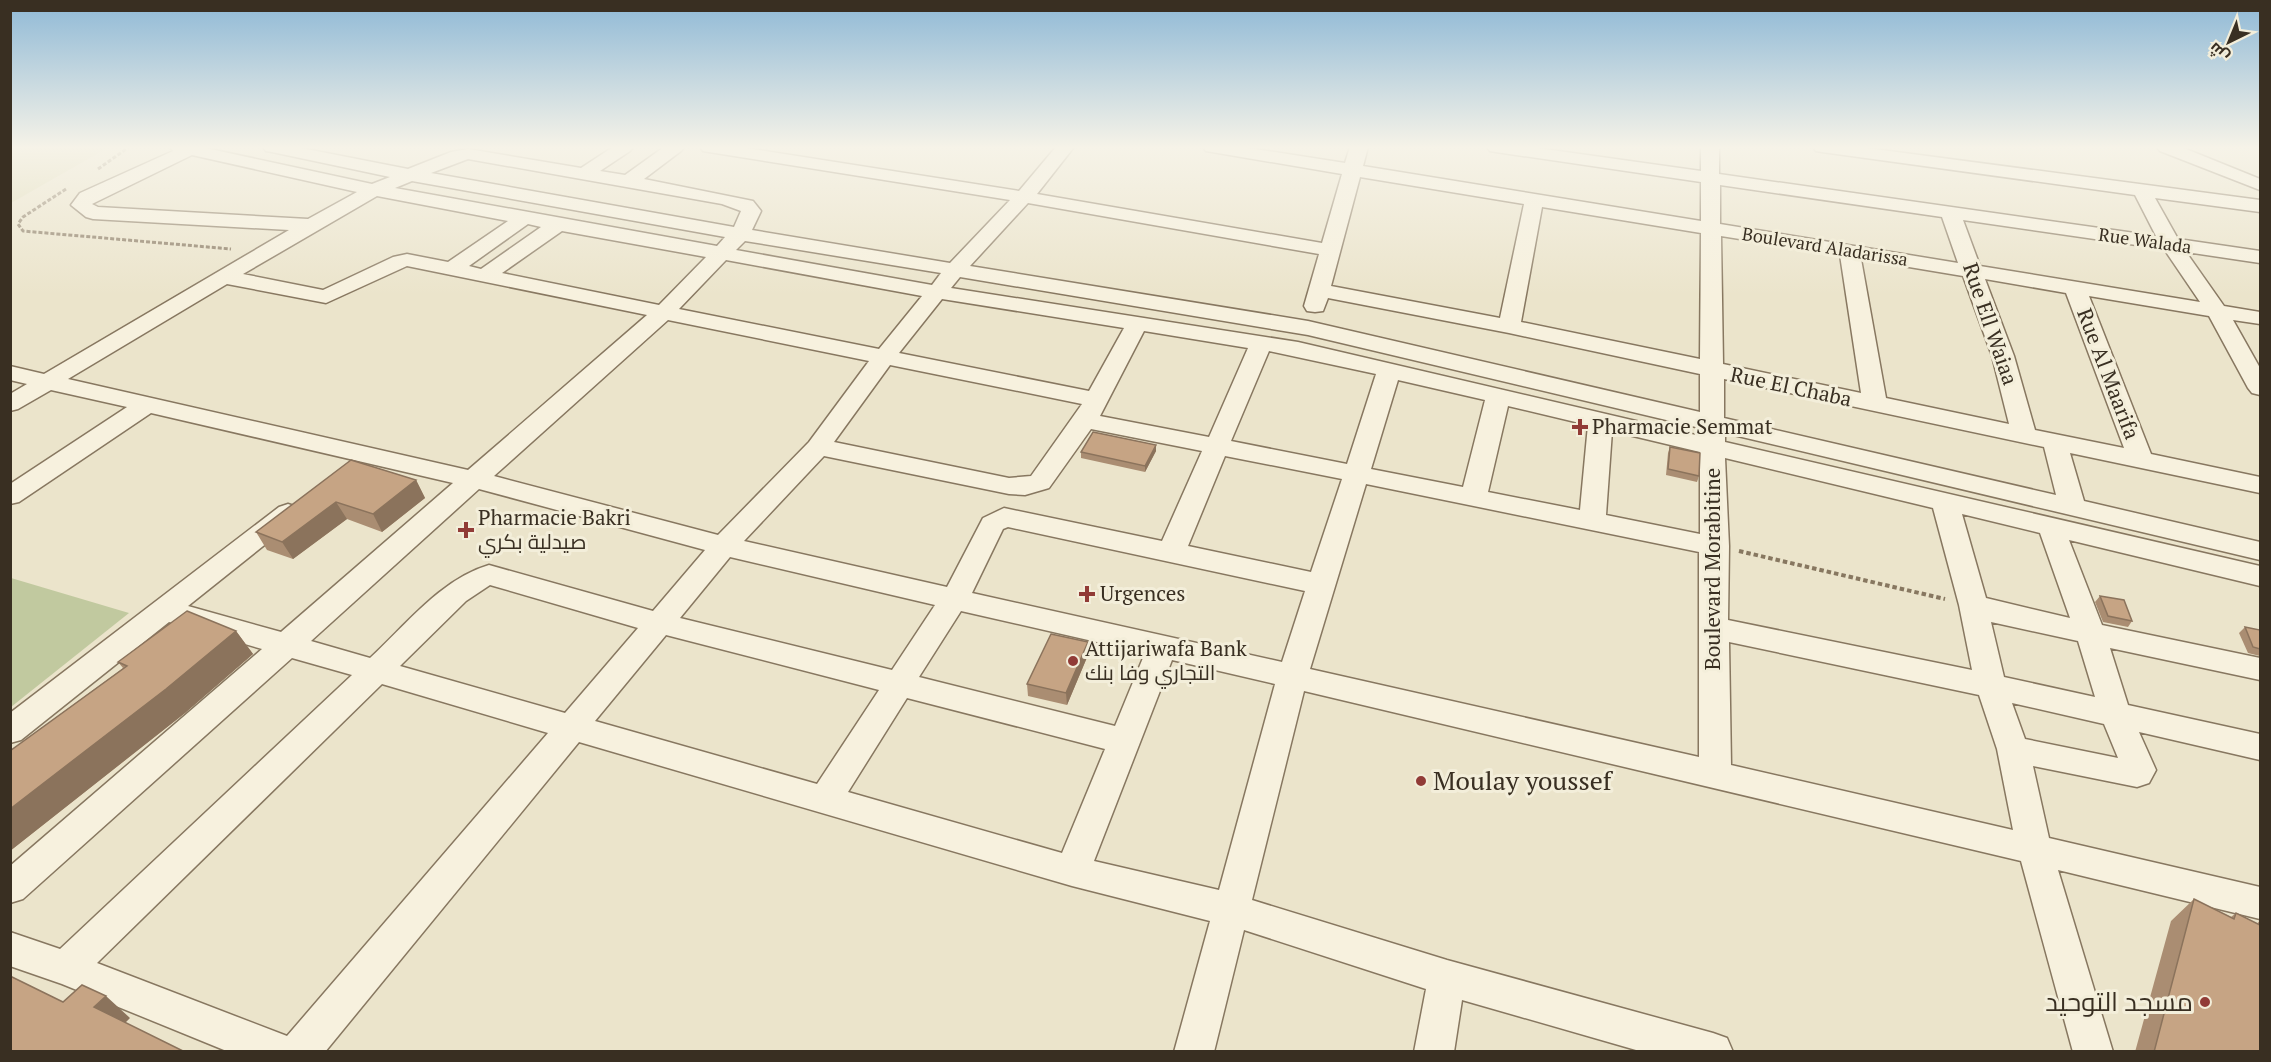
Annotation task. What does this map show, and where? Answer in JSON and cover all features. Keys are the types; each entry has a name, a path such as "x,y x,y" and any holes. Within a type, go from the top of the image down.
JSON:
{"street":[{"path":"88,197 81,205 93,213 310,225"},
{"path":"10,404 265,251 362,197"},
{"path":"409,197 722,253 945,282 1303,339 1712,435 2073,507 2260,551"},
{"path":"526,197 740,234 1137,324 1261,344 1303,339 1389,370 1601,421 1712,435 1945,502 2260,576"},
{"path":"10,888 663,313 740,234 750,217 751,211 746,205 705,197"},
{"path":"299,1052 724,546 818,447 883,358 945,282 1023,197"},
{"path":"1027,197 1329,250"},
{"path":"1303,339 1321,290 1344,197"},
{"name":"Boulevard Aladarissa","path":"1514,197 2260,318"},
{"name":"Boulevard Morabitine","path":"1711,197 1715,776"},
{"name":"Rue Walada","path":"1845,197 2260,257"},
{"path":"2145,197 2170,245 2217,311 2260,388"},
{"path":"2190,197 2260,206"},
{"path":"1509,326 1534,200"},
{"name":"Rue Ell Waiaa","path":"1950,212 2003,356 2025,437"},
{"path":"452,269 524,218"},
{"path":"487,274 558,224"},
{"path":"1849,251 1875,404"},
{"path":"225,277 319,297 331,296 400,261 407,260 487,274 883,358 1091,410 1216,448 1474,496 1715,546"},
{"name":"Rue Al Maarifa","path":"2075,288 2140,460"},
{"name":"Rue El Chaba","path":"1321,290 1509,326 2260,485"},
{"path":"818,447 1009,486 1027,487 1040,482 1091,410 1137,324"},
{"path":"1171,553 1261,344"},
{"path":"1194,1052 1292,678 1389,370"},
{"path":"10,373 472,479 724,546 1522,729 2260,903"},
{"path":"1474,496 1498,396"},
{"path":"10,496 146,405"},
{"path":"1592,522 1601,421"},
{"path":"2055,443 2073,507"},
{"path":"336,474 363,453"},
{"path":"10,730 309,496"},
{"path":"1945,502 1973,605 1991,686 2013,749 2035,850 2092,1052"},
{"path":"825,800 965,581 992,524 1004,517 1321,584"},
{"path":"2013,749 2137,774 2140,770 2116,716 2090,633 2051,527"},
{"path":"66,968 456,594 478,579 489,575 660,623 1124,741"},
{"path":"1973,605 2001,614 2260,669"},
{"path":"165,610 1071,871 1233,910 1447,978 1713,1052"},
{"path":"1714,628 1991,686 2260,747"},
{"path":"1071,871 1162,648"},
{"path":"10,949 66,968 278,1052"},
{"path":"1434,1052 1447,978"}],"path":[{"path":"23,231 265,251"},
{"path":"1715,546 1973,605"}],"shaded area":[{"path":"11,197 22,197 11,203"}],"green space":[{"path":"10,578 129,613 11,707"}],"building":[{"path":"1093,432 1156,445 1145,466 1081,452"},
{"path":"1670,447 1700,453 1699,476 1668,469"},
{"path":"351,460 416,480 373,514 336,502 282,542 256,532"},
{"path":"2100,596 2124,600 2132,621 2108,616"},
{"path":"187,611 236,631 166,689 10,809 10,751 127,666 118,662"},
{"path":"2245,627 2260,630 2260,649 2253,647"},
{"path":"1051,634 1088,642 1066,693 1027,684"},
{"name":"مسجد التوحيد","path":"2194,899 2234,919 2236,913 2260,925 2260,1052 2154,1052"},
{"path":"10,976 63,1002 82,985 106,996 94,1007 185,1052 10,1052"}],"place":[{"name":"Pharmacie Semmat","path":"1580,427"},
{"name":"Pharmacie Bakri صيدلية بكري","path":"466,530"},
{"name":"Urgences","path":"1087,594"},
{"name":"Attijariwafa Bank التجاري وفا بنك","path":"1073,661"},
{"name":"Moulay youssef","path":"1421,781"},
{"name":"مسجد التوحيد","path":"2205,1002"}]}
